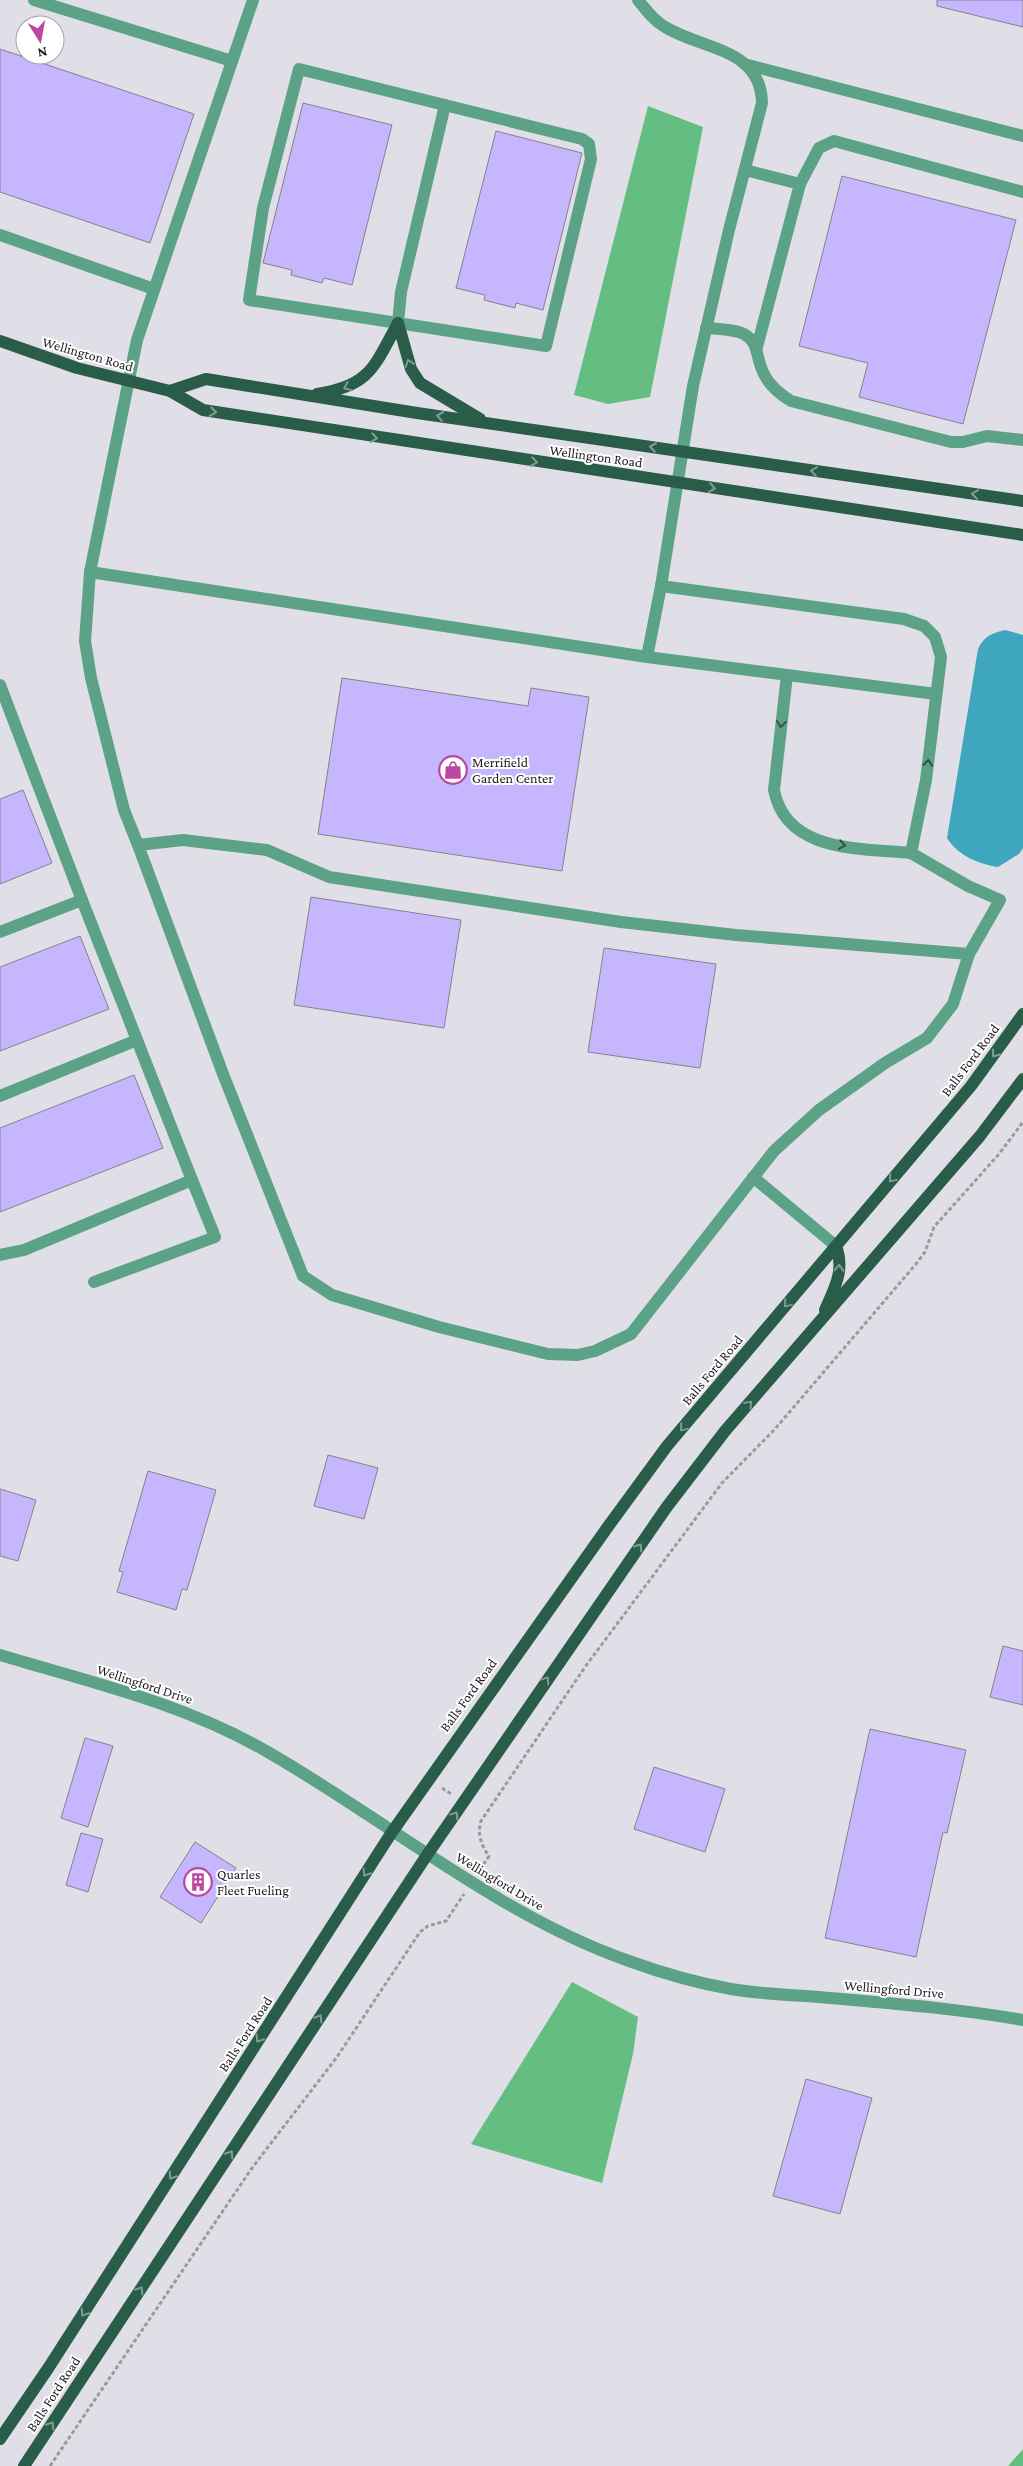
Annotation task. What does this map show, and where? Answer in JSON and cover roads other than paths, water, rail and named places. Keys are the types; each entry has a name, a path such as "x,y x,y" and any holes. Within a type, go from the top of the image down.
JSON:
{"main road":[{"path":"304,395 342,389 366,377 376,364 398,323"},
{"path":"398,323 410,369 420,383 486,423"},
{"name":"Wellington Road","path":"0,341 77,368 170,391 203,410 1023,535"},
{"name":"Wellington Road","path":"170,391 206,379 486,423 1023,501"},
{"name":"Balls Ford Road","path":"0,2440 49,2367 392,1832 470,1719 662,1454 971,1086 1023,1014"},
{"name":"Balls Ford Road","path":"24,2466 427,1855 666,1508 725,1431 980,1136 1023,1079"},
{"path":"820,1321 840,1274 840,1261 836,1246"}],"street":[{"path":"34,0 232,61"},
{"path":"253,0 137,340 90,572 85,641 91,678 124,810 223,1074 303,1276 332,1295 439,1327 548,1354 578,1355 595,1351 631,1334 774,1151 819,1110 885,1063 927,1038 953,1004 969,954 1000,900 968,886 911,854 840,846 812,840 788,823 776,804 774,790 787,675"},
{"path":"638,0 650,15 665,27 736,57 748,65 1023,136"},
{"path":"647,657 661,586 694,386 706,328 762,103 760,82 748,65"},
{"path":"299,69 445,105 582,139 589,144 591,159 546,346 249,300 263,208 299,69"},
{"path":"398,323 401,292 445,105"},
{"path":"757,347 800,184 819,148 834,141 1023,192"},
{"path":"745,170 800,184"},
{"path":"0,235 154,289"},
{"path":"706,328 742,333 751,338 757,347 761,368 768,382 777,392 791,401 951,442 963,442 987,436 1023,440"},
{"path":"90,572 647,657 936,694"},
{"path":"661,586 904,619 924,626 935,636 941,657 926,780 911,854"},
{"path":"0,685 82,900 215,1237 94,1282"},
{"path":"138,845 184,840 267,850 330,877 621,922 736,935 969,954"},
{"path":"0,932 82,900"},
{"path":"0,1096 137,1040"},
{"path":"753,1177 836,1246"},
{"path":"0,1255 24,1250 192,1180"},
{"name":"Wellingford Drive","path":"0,1656 144,1698 218,1726 266,1751 427,1855 531,1918 630,1962 687,1979 732,1989 971,2011 1023,2020"}],"water":[{"path":"1005,630 1023,635 1023,848 1019,854 998,867 970,858 957,850 947,838 978,649 989,636"}],"place":[{"name":"Merrifield Garden Center","path":"453,770"},
{"name":"Quarles Fleet Fueling","path":"198,1882"}]}
